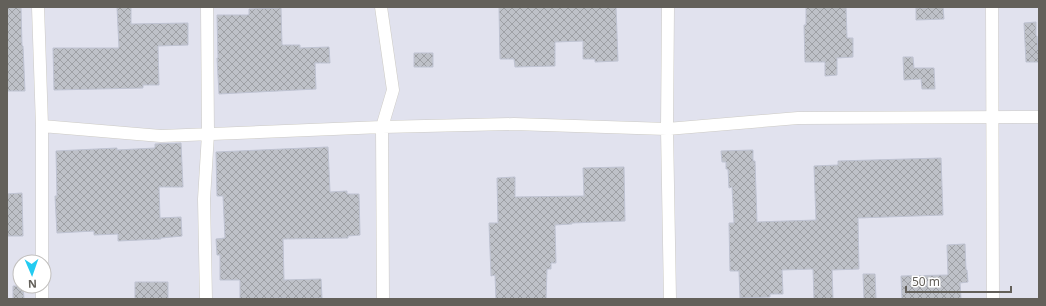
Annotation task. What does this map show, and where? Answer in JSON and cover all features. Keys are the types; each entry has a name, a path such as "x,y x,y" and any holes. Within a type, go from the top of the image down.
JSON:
{"street":[{"path":"38,7 42,126 42,254"},
{"path":"206,299 204,199 208,134 207,7"},
{"path":"381,7 393,90 382,128 383,299"},
{"path":"668,7 667,129 670,299"},
{"path":"992,7 993,299"},
{"path":"42,126 161,136 514,124 667,129 798,118 1039,117"}],"building":[{"path":"7,7 21,7 25,91 7,91"},
{"path":"117,7 131,7 131,24 188,23 188,45 158,46 159,85 143,85 143,88 54,90 53,48 119,48"},
{"path":"499,7 616,7 618,61 595,62 595,59 583,59 583,41 555,42 555,66 515,67 514,59 500,59"},
{"path":"806,7 846,7 847,38 853,38 853,57 837,58 837,75 825,76 825,62 805,62 804,25 806,25"},
{"path":"943,7 944,19 916,20 916,8"},
{"path":"281,8 282,45 300,45 300,48 329,47 330,63 315,63 316,89 219,94 217,15 249,15 249,9"},
{"path":"1036,22 1039,62 1026,62 1024,23"},
{"path":"414,53 433,53 433,67 414,67"},
{"path":"903,57 913,57 914,68 934,68 935,89 922,89 921,79 904,80"},
{"path":"181,143 183,187 159,187 160,218 181,217 182,236 161,239 118,241 118,234 94,235 94,231 57,233 55,196 57,196 56,151 155,148 155,144"},
{"path":"328,147 330,192 347,191 347,194 359,194 360,235 348,236 348,238 283,239 284,280 321,279 322,298 240,299 240,280 220,280 220,255 217,255 216,239 225,238 223,196 217,196 216,152"},
{"path":"753,150 753,161 755,161 757,222 816,220 814,166 838,165 838,161 941,158 943,215 858,218 859,269 832,270 833,299 814,299 813,269 782,270 783,294 770,294 770,297 740,298 739,271 730,271 729,223 734,223 732,187 729,188 728,169 726,169 726,162 722,162 721,151"},
{"path":"624,167 625,221 555,225 556,263 551,263 551,269 547,269 546,299 496,299 495,275 491,276 489,223 498,223 497,178 515,177 515,197 584,196 583,168"},
{"path":"22,193 23,236 7,236 7,194"},
{"path":"965,244 968,282 960,283 961,299 902,299 901,276 948,275 947,245"},
{"path":"863,274 875,274 876,299 864,299"},
{"path":"135,282 168,282 168,299 135,299"},
{"path":"13,294 24,294 24,299 13,299"}]}
